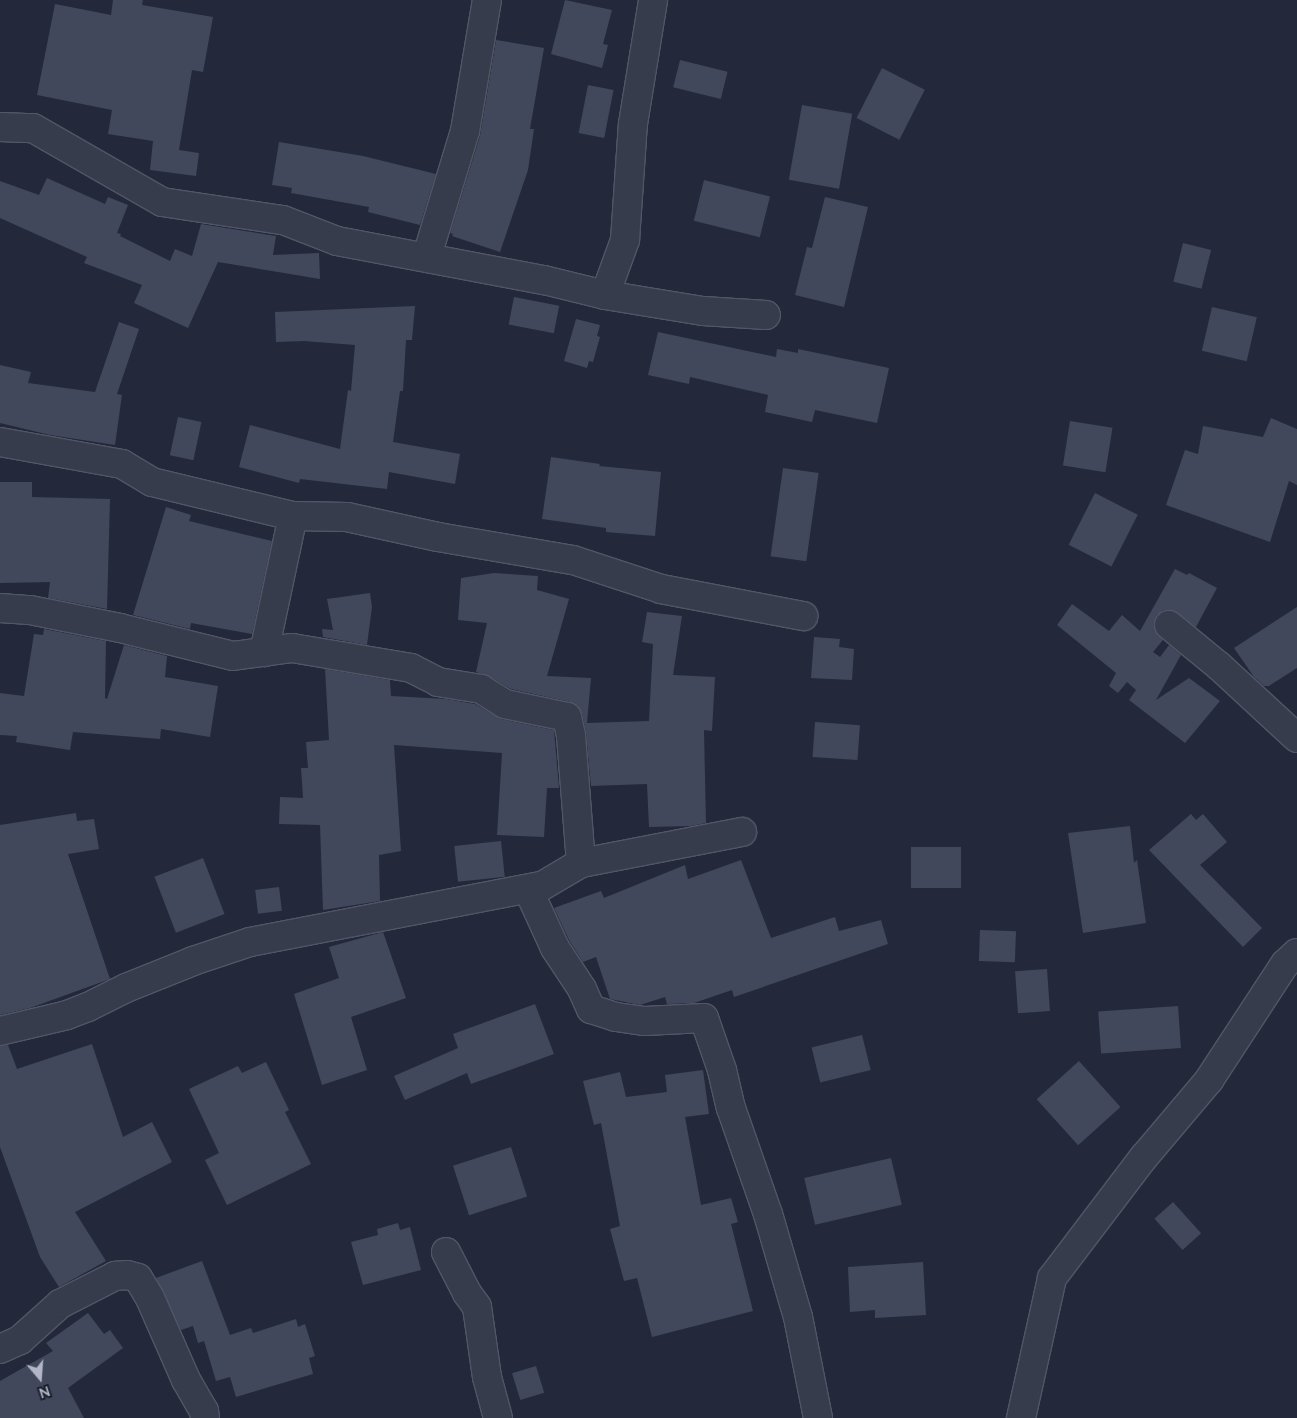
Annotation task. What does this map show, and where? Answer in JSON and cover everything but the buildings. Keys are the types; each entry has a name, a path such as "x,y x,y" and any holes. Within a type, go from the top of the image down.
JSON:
{"street":[{"path":"427,256 465,131 487,0"},
{"path":"605,295 625,240 633,124 653,0"},
{"path":"0,128 33,128 162,202 283,220 337,241 427,256 544,280 605,295 703,311 766,315"},
{"path":"0,442 122,464 152,482 293,516 347,516 438,537 573,560 661,589 803,616"},
{"path":"264,652 293,516"},
{"path":"0,608 30,610 120,628 233,656 292,648 411,668 438,682 481,689 505,704 567,717 571,736 581,863"},
{"path":"1169,625 1219,666 1297,738"},
{"path":"0,1031 67,1015 142,981 250,942 542,886 581,863 742,832"},
{"path":"528,889 555,948 582,989 591,1009 616,1017 645,1021 704,1018 722,1070 731,1108 768,1214 798,1317 818,1418"},
{"path":"1020,1418 1052,1278 1144,1157 1210,1080 1286,964 1297,953"},
{"path":"446,1252 467,1293 477,1307 486,1377 498,1418"},
{"path":"0,1349 20,1340 60,1304 115,1276 127,1275 138,1278 150,1298 186,1380 204,1411 205,1418"}]}
